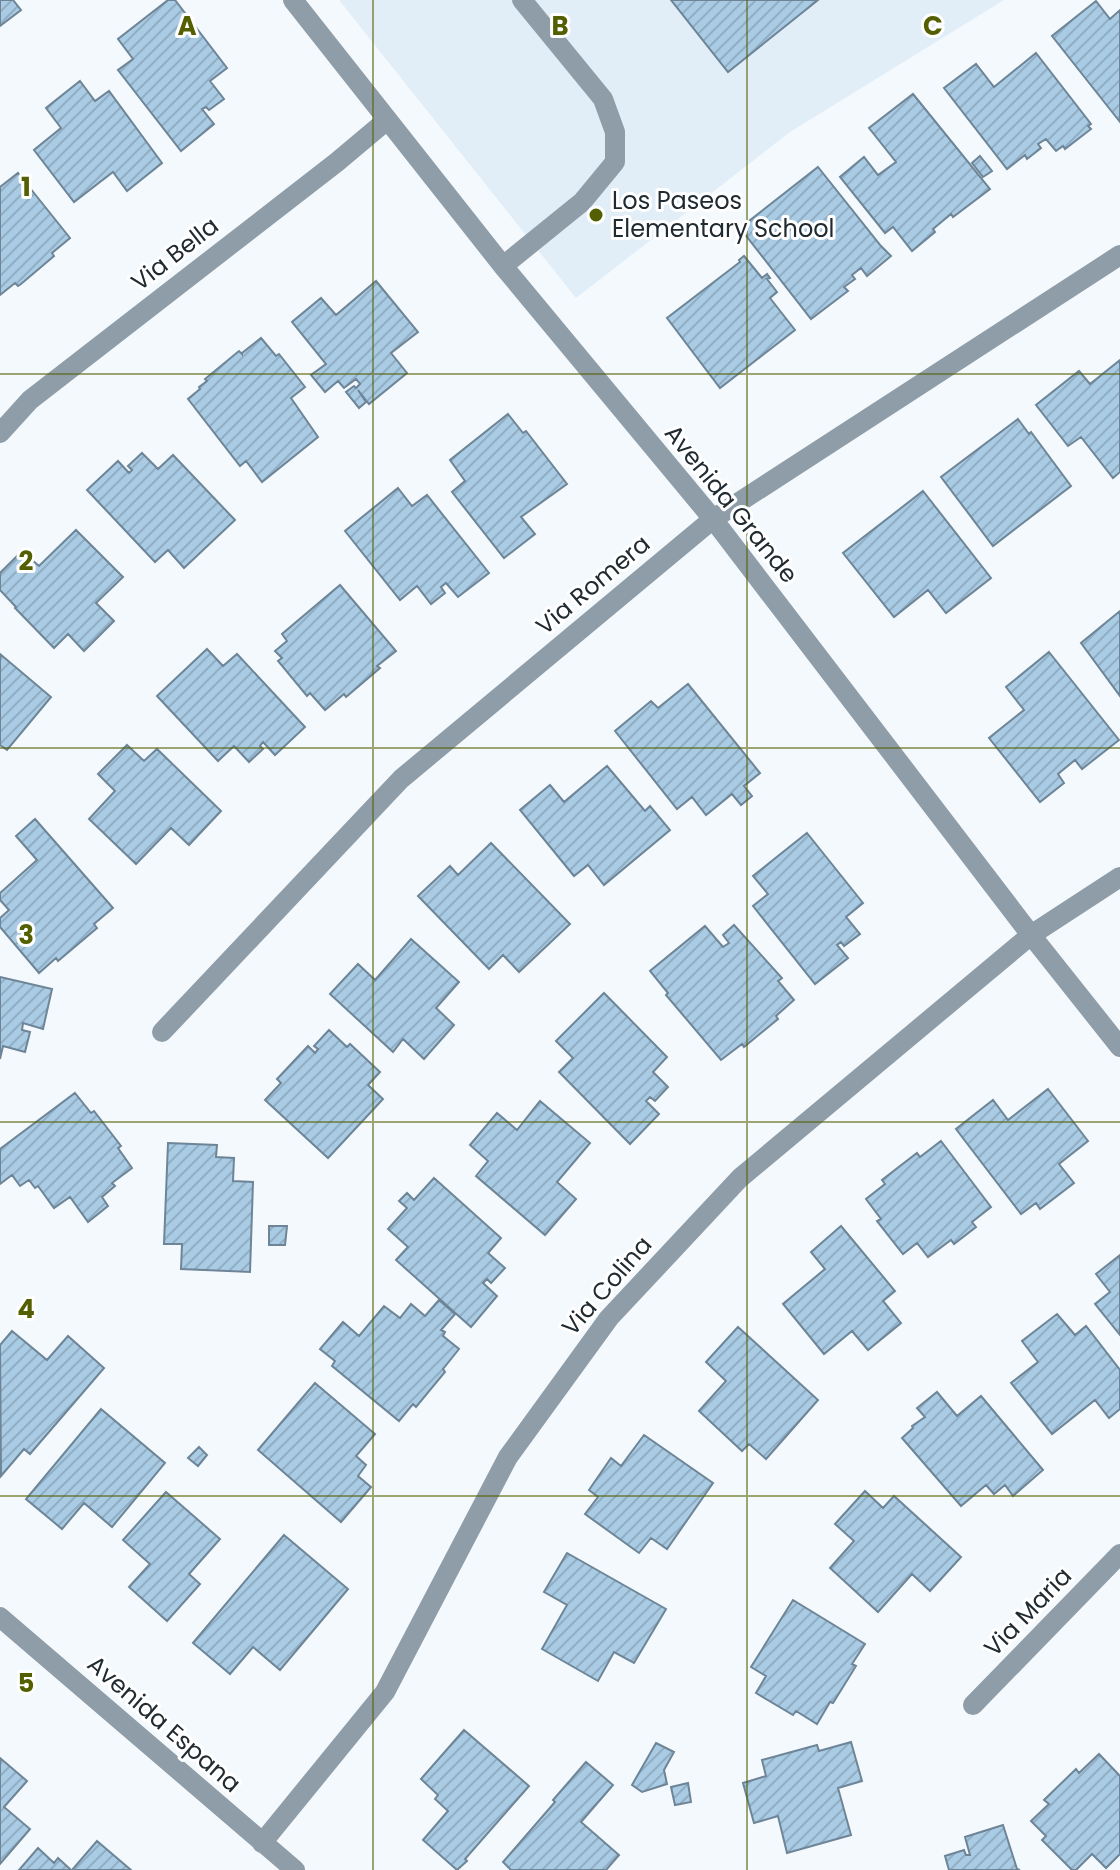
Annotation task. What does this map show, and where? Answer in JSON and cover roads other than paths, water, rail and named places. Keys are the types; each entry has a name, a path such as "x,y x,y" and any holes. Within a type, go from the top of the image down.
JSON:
{"street":[{"name":"Avenida Grande","path":"293,0 503,266 713,519 1120,1047"},
{"path":"503,266 582,202 615,162 615,132 603,99 522,0"},
{"name":"Via Bella","path":"0,433 30,400 387,120"},
{"name":"Via Romera","path":"162,1032 401,779 713,519 1120,255"},
{"name":"Via Colina","path":"262,1843 385,1692 508,1457 609,1318 740,1178 1031,935 1120,877"},
{"name":"Via Maria","path":"973,1705 1120,1554"},
{"name":"Avenida Espana","path":"0,1617 295,1870"}],"place":[{"name":"Los Paseos Elementary School","path":"596,215"}]}
